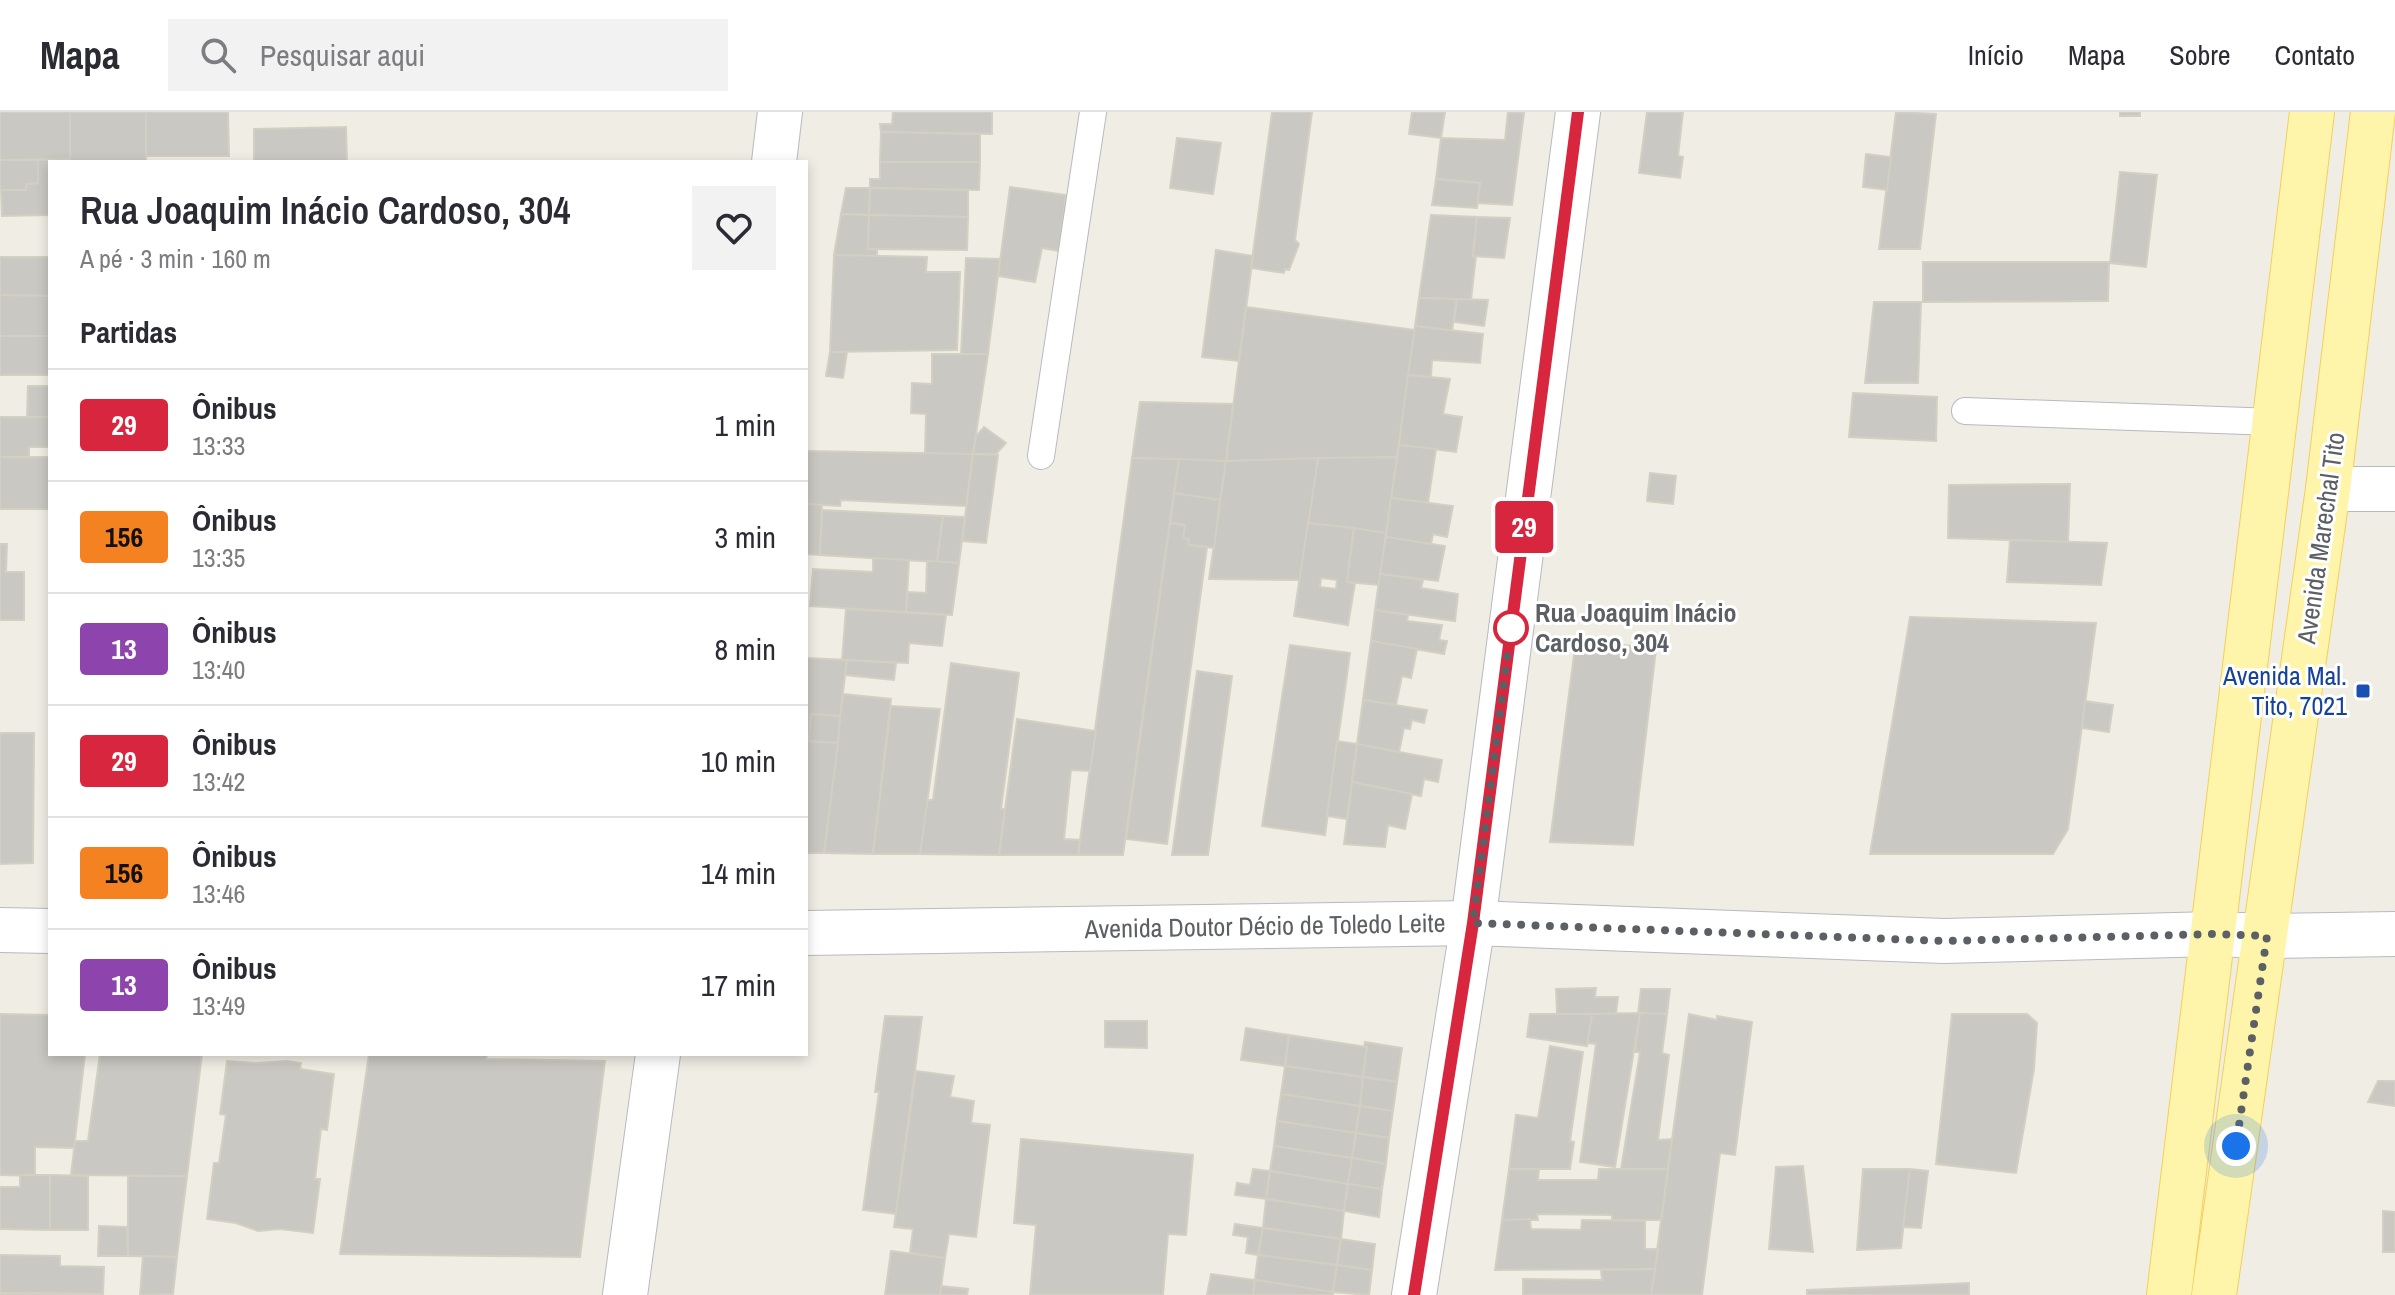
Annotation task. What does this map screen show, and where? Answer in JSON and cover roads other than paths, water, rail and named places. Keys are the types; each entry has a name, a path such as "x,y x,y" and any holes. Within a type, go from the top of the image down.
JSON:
{"main road":[{"path":"2169,1295 2312,112"},
{"name":"Avenida Marechal Tito","path":"2214,1295 2328,489 2373,112"},
{"path":"2288,305 2350,308"}],"street":[{"path":"774,160 780,112"},
{"path":"1414,1295 1473,923 1578,112"},
{"path":"2328,489 2395,489"},
{"name":"Avenida Doutor Décio de Toledo Leite","path":"808,933 1473,923 1944,941 2213,934 2395,934"},
{"path":"0,930 48,931"},
{"path":"625,1295 658,1056"}],"lane":[{"path":"1041,456 1093,112"},
{"path":"1965,411 2275,422"}],"place":[{"name":"Rua Joaquim Inácio Cardoso, 304","path":"1511,628"},
{"name":"Avenida Mal. Tito, 7021","path":"2363,691"}]}
